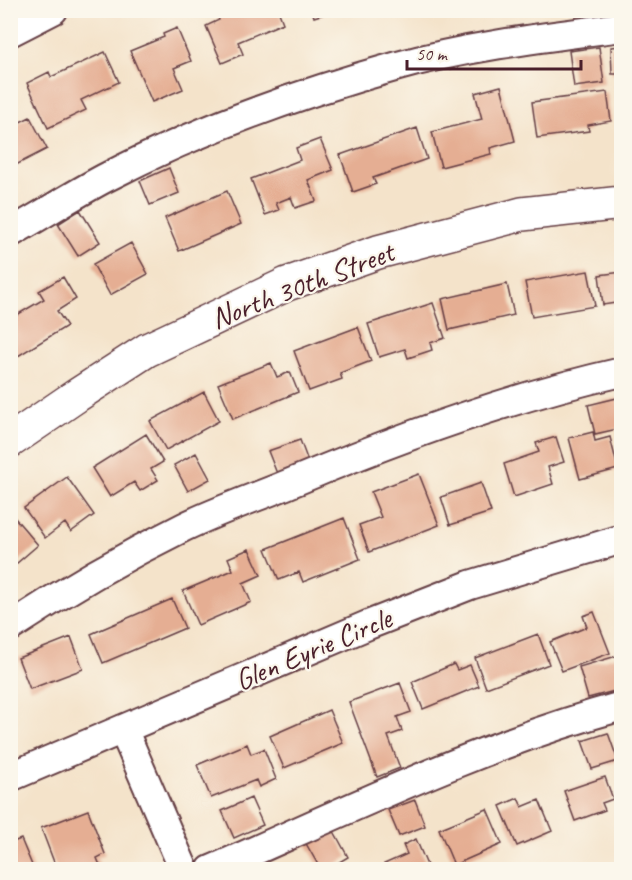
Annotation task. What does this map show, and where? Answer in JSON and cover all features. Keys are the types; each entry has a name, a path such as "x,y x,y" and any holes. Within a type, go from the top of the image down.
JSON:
{"main road":[{"name":"North 30th Street","path":"10,441 147,351 287,284 378,252 522,214 621,203"}],"street":[{"path":"18,22 53,10"},
{"path":"10,233 103,179 151,156 216,128 313,92 399,66 465,51 621,27"},
{"path":"10,627 56,596 186,526 340,462 464,416 621,372"},
{"name":"Glen Eyrie Circle","path":"10,777 368,625 470,585 621,539"},
{"path":"211,870 507,744 621,706"},
{"path":"123,729 184,870"}],"building":[{"path":"278,10 283,23 238,42 243,54 222,63 206,26 219,20 215,11"},
{"path":"312,10 334,10 334,11 314,17"},
{"path":"177,28 191,61 174,68 183,89 152,102 130,51 164,37 163,34"},
{"path":"622,46 622,74 612,74 611,47"},
{"path":"599,47 604,83 574,87 569,51"},
{"path":"105,52 119,82 81,100 86,110 48,128 27,83 49,72 51,77"},
{"path":"501,86 515,141 490,148 491,154 441,167 432,132 482,119 475,93"},
{"path":"607,92 611,121 588,125 589,131 537,138 532,102"},
{"path":"30,117 47,149 10,168 10,127"},
{"path":"417,128 427,159 373,178 376,184 353,192 340,155"},
{"path":"320,139 333,170 308,180 316,201 295,208 291,197 276,203 279,210 265,215 251,179 300,160 296,148"},
{"path":"169,168 179,193 150,205 140,181"},
{"path":"227,191 241,224 179,251 165,218"},
{"path":"80,210 100,242 78,256 58,224"},
{"path":"131,243 148,274 110,295 93,264"},
{"path":"588,271 595,306 532,317 525,282"},
{"path":"622,272 622,302 603,305 599,275"},
{"path":"63,277 76,299 57,311 67,326 18,356 10,343 10,319 44,299 39,291"},
{"path":"507,284 514,315 449,330 442,299"},
{"path":"433,303 445,338 430,343 432,350 408,358 405,349 379,357 368,324"},
{"path":"358,327 371,361 340,373 342,379 309,391 294,351"},
{"path":"271,363 277,377 290,372 298,392 233,419 218,384"},
{"path":"204,392 219,421 166,450 150,421"},
{"path":"617,398 622,416 622,428 595,434 588,405"},
{"path":"593,432 595,441 610,437 618,469 580,479 569,438"},
{"path":"146,434 163,462 151,469 158,480 140,491 134,482 110,497 92,468"},
{"path":"556,437 564,462 548,467 553,484 514,497 504,464 539,452 536,443"},
{"path":"300,440 309,464 278,476 268,451"},
{"path":"196,453 210,479 188,491 174,465"},
{"path":"419,474 439,525 369,552 359,525 381,517 371,492"},
{"path":"67,477 94,515 71,532 65,523 45,538 24,508"},
{"path":"481,483 491,512 450,525 441,497"},
{"path":"14,517 38,545 10,569 10,520"},
{"path":"344,518 360,559 303,582 299,572 279,580 266,549"},
{"path":"249,549 261,575 243,583 251,602 198,625 183,591 233,570 228,558"},
{"path":"172,599 185,628 103,663 91,634"},
{"path":"594,612 610,653 562,671 550,642 587,627 583,616"},
{"path":"538,634 549,664 486,688 475,658"},
{"path":"71,637 83,669 30,689 18,658"},
{"path":"620,655 622,689 588,698 579,667"},
{"path":"454,664 457,670 470,665 479,686 423,709 412,682"},
{"path":"400,683 411,712 397,717 402,731 388,736 400,768 377,777 349,702"},
{"path":"329,710 343,743 284,768 270,736"},
{"path":"608,733 618,761 592,769 582,741"},
{"path":"247,744 251,754 264,749 276,779 259,787 256,780 211,798 197,765"},
{"path":"605,777 613,799 602,803 605,810 575,821 564,791"},
{"path":"251,798 263,825 234,838 222,811"},
{"path":"518,798 522,807 539,800 552,831 517,846 500,806"},
{"path":"415,800 425,826 399,836 388,810"},
{"path":"487,809 502,844 454,865 439,829"},
{"path":"88,810 105,854 97,858 102,870 57,870 41,828"},
{"path":"330,824 348,857 326,870 321,870 304,840"},
{"path":"21,839 34,870 10,870 10,843"},
{"path":"416,839 429,870 387,870 384,864 407,854 403,845"}]}
